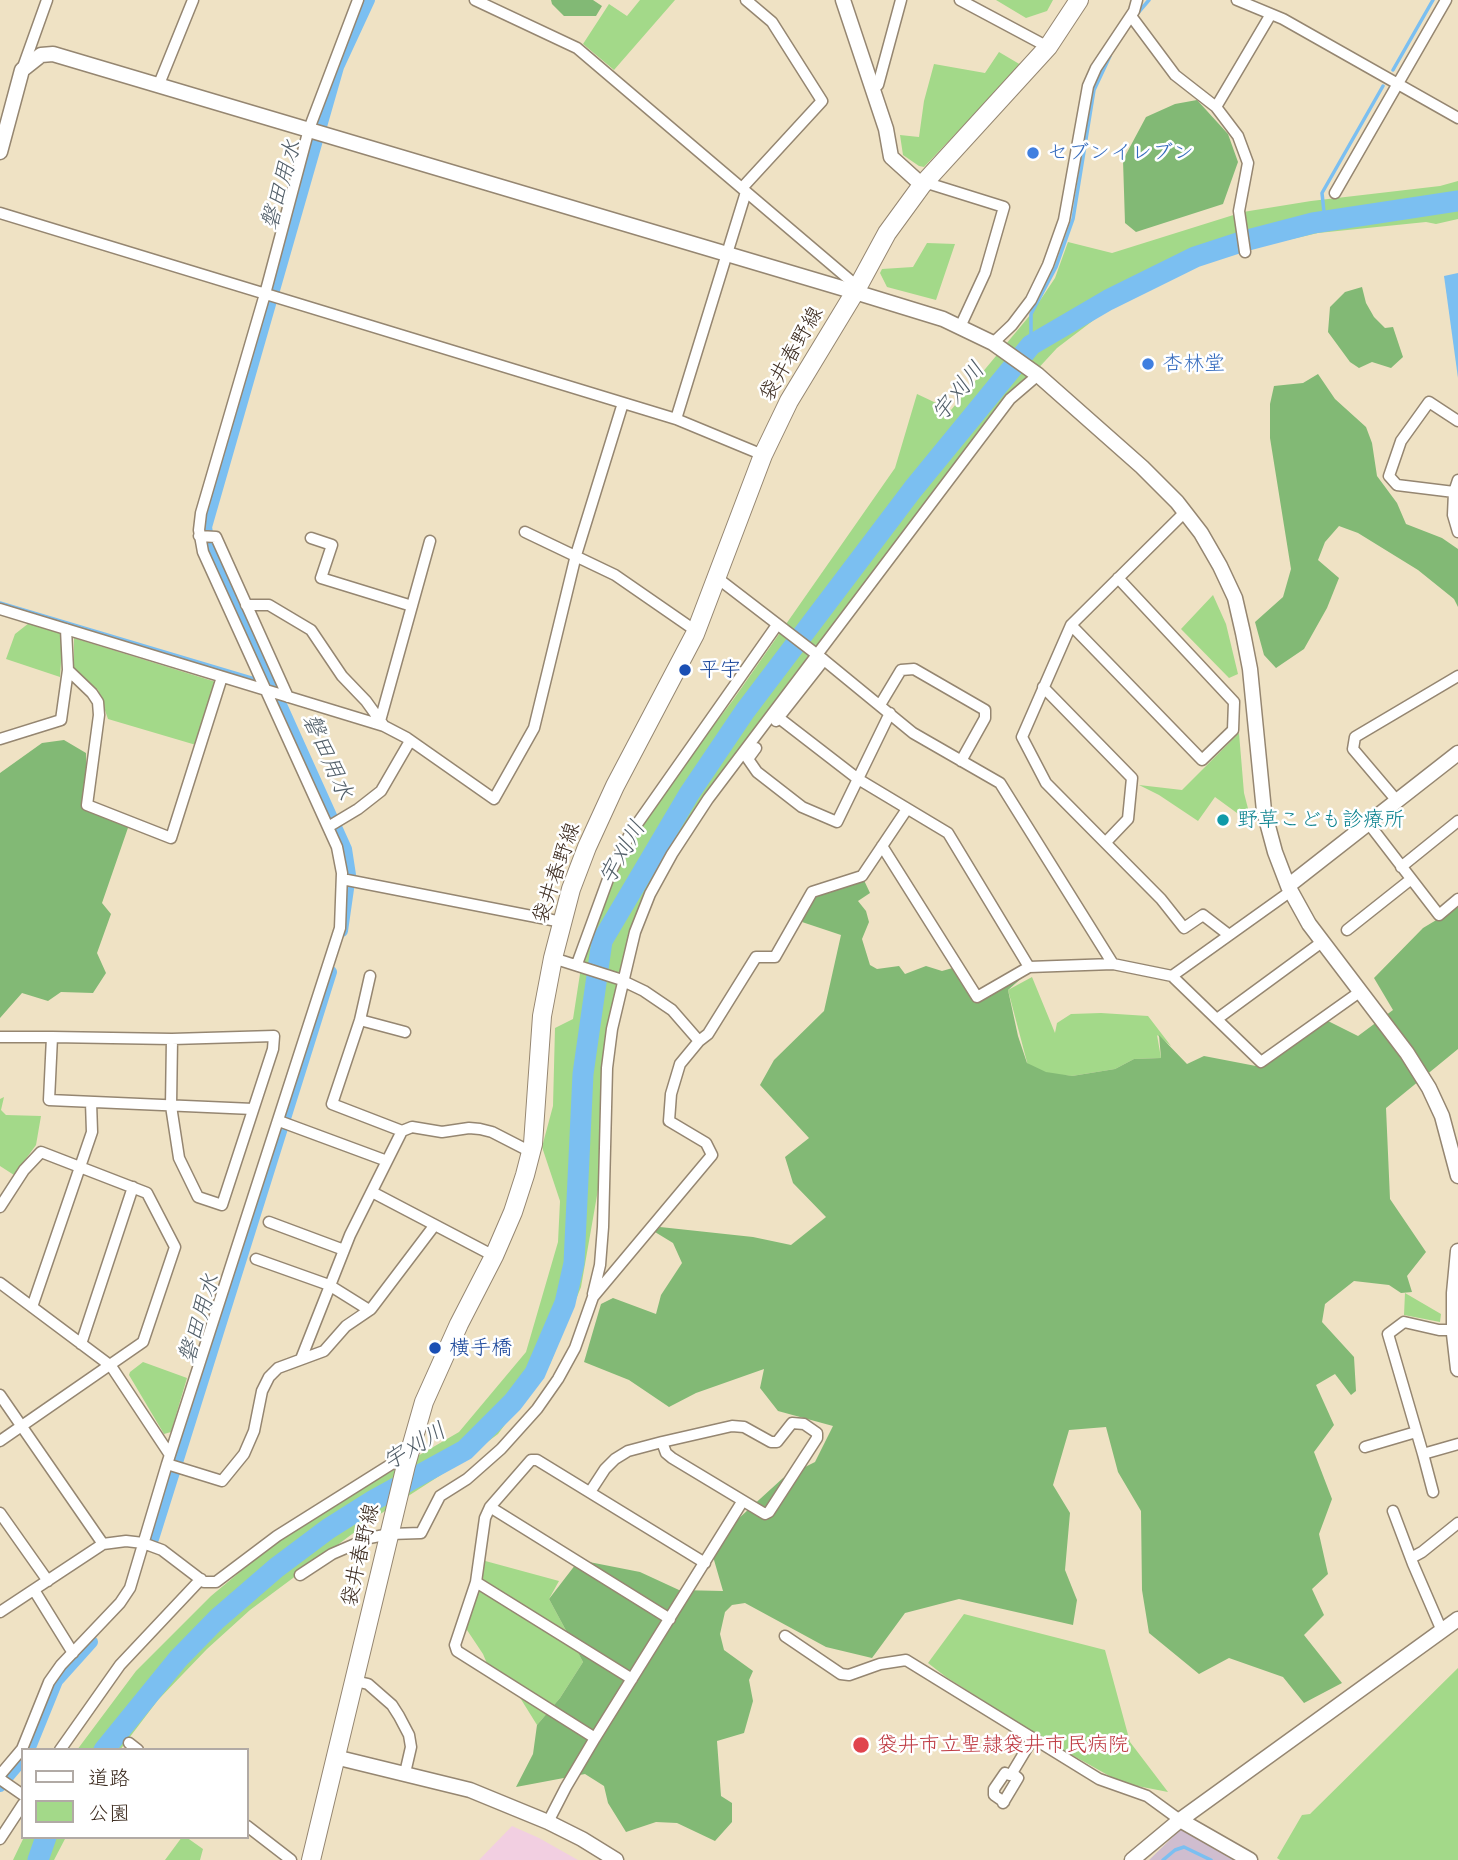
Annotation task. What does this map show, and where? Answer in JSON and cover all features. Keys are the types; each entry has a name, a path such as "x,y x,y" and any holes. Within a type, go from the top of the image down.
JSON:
{"main road":[{"name":"袋井春野線","path":"311,1860 424,1402 513,1212 531,1152 542,1016 562,922 587,847 615,786 696,631 763,455 789,401 857,290 887,233 923,183 1048,47 1079,0"}],"street":[{"path":"0,152 22,70 47,0"},
{"path":"159,84 193,0"},
{"path":"22,1748 49,1682 120,1603 130,1588 143,1543 173,1463 340,928 342,879 337,847 203,552 199,536 201,513 265,294 309,129 358,0"},
{"path":"475,0 577,48 857,290"},
{"path":"676,419 728,254 744,190 822,101 772,22 746,0"},
{"path":"844,0 886,129 891,157 923,183 1004,207 985,274 960,327"},
{"path":"872,88 878,85 901,0"},
{"path":"960,0 1048,47"},
{"path":"993,343 1012,325 1031,300 1048,265 1063,220 1088,86 1137,0"},
{"path":"1335,193 1446,0"},
{"path":"1245,1 1458,118"},
{"path":"1216,107 1271,14"},
{"path":"1130,16 1175,75 1216,107 1237,136 1248,163 1239,211 1245,252"},
{"path":"22,70 41,55 53,54 857,290 943,319 993,343 1038,375 1142,467 1185,512 1220,566 1235,598 1250,669 1264,811 1275,852 1290,889 1322,942 1407,1053 1429,1088 1443,1116 1458,1176"},
{"path":"0,213 676,419 763,455"},
{"path":"300,1575 318,1562 392,1526 421,1533 440,1496 467,1479 501,1449 537,1409 558,1379 575,1348 593,1297 600,1265 607,1068 612,1029 621,980 650,894 708,799 1011,398 1038,375"},
{"path":"1454,492 1397,485 1390,477 1401,441 1429,402 1458,421"},
{"path":"0,609 382,724 494,799 534,728 576,555 623,403"},
{"path":"1458,480 1454,492 1453,515 1458,532"},
{"path":"1185,512 1071,625 1022,737 1046,783 1161,899 1184,928 1203,915 1229,935"},
{"path":"525,532 615,575 696,631"},
{"path":"199,536 216,537 288,697"},
{"path":"311,538 332,545 321,578 412,606"},
{"path":"382,724 430,541"},
{"path":"716,577 913,733 1000,783 1113,964"},
{"path":"1071,625 1202,760 1233,730 1234,702 1118,579"},
{"path":"246,605 269,606 311,630 342,676 366,701 382,724"},
{"path":"577,964 611,871 630,834 779,626"},
{"path":"0,740 61,720 68,670 66,629"},
{"path":"818,656 779,718 748,759 757,772 802,807 837,822 890,713"},
{"path":"880,705 901,670 914,669 985,710 985,718 961,761"},
{"path":"68,670 98,702 99,715 87,805 170,838 222,677"},
{"path":"1398,802 1353,749 1355,737 1458,676"},
{"path":"1043,687 1132,778 1128,819 1106,842"},
{"path":"779,718 858,779 948,833 1029,967"},
{"path":"328,827 381,791 410,741"},
{"path":"1172,976 1290,889 1458,753"},
{"path":"593,1297 712,1155 706,1143 669,1121 671,1094 680,1064 708,1034 756,957 775,957 812,892 862,876 907,809"},
{"path":"1401,867 1458,821"},
{"path":"1369,824 1438,915 1458,899"},
{"path":"882,846 977,996 1029,967 1113,964 1172,976 1261,1062 1361,991"},
{"path":"342,879 562,922"},
{"path":"1347,930 1410,880"},
{"path":"1217,1020 1322,942"},
{"path":"553,958 577,964 644,991 671,1010 699,1041"},
{"path":"370,976 360,1020 332,1104 402,1131"},
{"path":"360,1020 405,1032"},
{"path":"0,1037 274,1037 273,1049 222,1205 198,1197 179,1158 171,1106 172,1039"},
{"path":"52,1037 49,1100 253,1109"},
{"path":"32,1307 92,1132 91,1102"},
{"path":"279,1121 387,1161"},
{"path":"301,1359 344,1251 402,1131 412,1127 442,1132 480,1129 492,1132 531,1152"},
{"path":"0,1207 24,1170 41,1152 147,1193 175,1247 143,1342 0,1441"},
{"path":"80,1343 133,1187"},
{"path":"372,1192 494,1256"},
{"path":"269,1222 344,1251"},
{"path":"0,1283 111,1366 173,1463 222,1481 244,1454 254,1431 262,1391 269,1377 278,1368 324,1351 346,1326 369,1310 434,1226"},
{"path":"1457,1361 1454,1330 1458,1251"},
{"path":"256,1259 329,1285 369,1310"},
{"path":"1433,1492 1388,1334 1404,1322 1439,1330 1454,1330"},
{"path":"0,1395 103,1545"},
{"path":"590,1492 615,1459 628,1451 662,1442 732,1426 744,1427 777,1442 792,1423 804,1424 817,1433 817,1438 769,1512 765,1514 742,1503 672,1458 666,1453 662,1442"},
{"path":"1365,1447 1416,1432"},
{"path":"1423,1454 1458,1444"},
{"path":"0,1612 103,1545 126,1541 143,1543 162,1550 204,1582 216,1582 277,1536 408,1459"},
{"path":"595,1738 457,1651 455,1645 476,1582 485,1518 490,1507 531,1461 537,1460 705,1563"},
{"path":"548,1822 595,1738 742,1503"},
{"path":"490,1507 670,1619"},
{"path":"1393,1511 1442,1631"},
{"path":"0,1513 48,1581"},
{"path":"1411,1558 1458,1523"},
{"path":"61,1748 120,1665 201,1579"},
{"path":"476,1582 632,1679"},
{"path":"34,1590 73,1653"},
{"path":"1132,1860 1180,1820 1458,1619"},
{"path":"785,1636 841,1674 849,1675 880,1664 906,1660 1099,1779 1147,1796 1180,1820 1250,1860"},
{"path":"355,1681 368,1684 392,1705 399,1716 409,1735 411,1747 405,1773"},
{"path":"1003,1802 995,1795 994,1789 1004,1773 1012,1773 1034,1738"},
{"path":"21,1750 0,1777 21,1793"},
{"path":"335,1757 470,1790 548,1822 616,1860"},
{"path":"0,1839 21,1807"},
{"path":"248,1827 291,1860"}],"shaded area":[{"path":"512,1826 539,1838 578,1860 479,1860"},
{"path":"1181,1829 1236,1860 1149,1860"}],"green space":[{"path":"551,0 593,0 602,6 596,16 564,16"},
{"path":"640,0 675,0 614,70 583,44 609,4 627,16"},
{"path":"996,0 1053,0 1047,11 1026,18"},
{"path":"999,52 1021,65 924,167 903,155 900,135 919,137 924,101 934,64 985,73"},
{"path":"1197,100 1228,134 1238,162 1223,204 1136,232 1125,223 1123,160 1146,117 1175,104"},
{"path":"1458,181 1458,219 1436,224 1426,222 1318,233 1257,247 1179,271 1107,310 1057,348 1010,399 793,676 686,824 642,901 609,1023 599,1184 581,1287 550,1364 498,1434 461,1462 371,1520 250,1610 207,1649 158,1700 122,1748 78,1748 136,1671 211,1596 289,1531 459,1432 526,1352 558,1242 560,1201 542,1147 553,1106 555,1028 573,1019 582,961 626,841 733,700 895,468 917,394 951,410 1031,314 1055,278 1068,242 1112,253 1243,212 1440,186"},
{"path":"927,243 955,244 936,300 887,287 880,273 882,269 913,267"},
{"path":"1362,287 1366,303 1374,317 1385,328 1393,327 1403,357 1391,368 1372,362 1359,368 1350,362 1328,332 1330,307 1345,292"},
{"path":"1318,374 1335,399 1366,427 1372,443 1377,476 1397,503 1406,524 1442,538 1458,549 1458,607 1454,599 1418,570 1358,533 1339,526 1325,542 1318,560 1339,578 1327,608 1304,649 1276,668 1264,655 1255,622 1283,597 1291,569 1270,438 1270,404 1274,386 1303,383"},
{"path":"1213,595 1226,624 1238,674 1229,678 1181,629"},
{"path":"29,623 63,634 60,677 6,659 15,634"},
{"path":"74,638 216,682 196,745 108,719 98,690 74,669"},
{"path":"1239,733 1244,793 1252,824 1215,797 1198,821 1139,785 1182,790"},
{"path":"64,740 86,753 88,810 130,822 102,903 111,914 97,953 106,973 93,993 61,992 48,1001 22,993 0,1018 0,773 42,743"},
{"path":"862,876 870,893 858,901 866,911 869,922 862,939 870,965 877,969 899,966 905,974 926,966 942,971 956,967 976,1003 1024,976 1008,990 1027,1063 1046,1072 1072,1076 1115,1069 1134,1059 1161,1058 1159,1035 1187,1064 1204,1056 1261,1067 1328,1021 1358,1036 1393,1010 1374,978 1423,928 1458,907 1458,1049 1386,1108 1390,1199 1426,1252 1407,1276 1412,1292 1401,1293 1389,1285 1354,1281 1325,1304 1322,1322 1354,1357 1356,1391 1351,1395 1335,1374 1316,1385 1334,1425 1314,1452 1332,1499 1319,1534 1328,1574 1312,1589 1324,1615 1304,1635 1342,1683 1304,1703 1283,1677 1229,1658 1199,1674 1149,1633 1142,1590 1141,1511 1118,1472 1106,1427 1069,1430 1053,1485 1070,1513 1065,1570 1077,1600 1073,1625 959,1599 905,1613 872,1658 826,1647 745,1603 732,1605 725,1612 720,1634 724,1650 753,1671 749,1680 753,1701 744,1733 717,1741 721,1796 732,1803 732,1822 715,1841 677,1823 656,1822 626,1832 608,1803 604,1786 585,1774 516,1787 533,1754 537,1725 560,1698 583,1662 549,1599 579,1560 640,1572 679,1590 723,1591 712,1553 715,1540 783,1478 815,1462 833,1426 778,1411 760,1388 764,1369 696,1393 669,1407 629,1380 584,1362 601,1304 613,1298 656,1314 661,1295 682,1263 673,1243 655,1232 660,1227 753,1237 791,1245 826,1217 793,1183 785,1157 809,1138 760,1085 774,1060 824,1011 841,935 802,922 815,891"},
{"path":"1032,977 1055,1033 1057,1023 1071,1014 1148,1016 1171,1046 1157,1035 1161,1058 1134,1059 1115,1069 1072,1076 1050,1074 1028,1066 1008,990"},
{"path":"4,1097 1,1110 6,1115 41,1116 36,1145 14,1175 0,1166 0,1099"},
{"path":"1405,1293 1441,1314 1440,1322 1404,1315"},
{"path":"143,1362 187,1378 171,1432 164,1434 129,1375"},
{"path":"478,1559 559,1581 549,1599 583,1662 560,1698 537,1725 519,1696 491,1673 483,1654 467,1630 467,1604"},
{"path":"964,1614 1105,1650 1130,1742 1168,1792 1122,1783 1047,1741 928,1663"},
{"path":"1458,1668 1458,1860 1277,1858 1302,1815 1310,1814"},
{"path":"23,1839 65,1839 54,1860 13,1860"},
{"path":"181,1839 189,1839 203,1849 200,1860 165,1860"}],"water":[{"path":"1458,273 1458,378 1444,276"}],"waterway":[{"name":"磐田用水","path":"342,931 350,875 346,849 209,545 206,527 338,67 369,0"},
{"path":"1137,14 1149,0"},
{"path":"1393,70 1433,0"},
{"path":"1031,345 1031,314 1056,267 1073,219 1094,90 1110,56"},
{"path":"1325,222 1322,193 1383,86"},
{"name":"宇刈川","path":"106,1748 178,1659 217,1619 276,1568 328,1529 374,1500 465,1450 513,1402 535,1373 565,1303 574,1263 583,1074 602,941 689,794 745,711 913,489 1031,345 1108,300 1195,257 1313,223 1458,201"},
{"path":"0,603 258,680"},
{"name":"磐田用水","path":"153,1539 331,972"},
{"name":"磐田用水","path":"30,1748 57,1681 92,1642"},
{"name":"磐田用水","path":"0,1786 21,1761"},
{"name":"宇刈川","path":"38,1860 45,1839"},
{"path":"1163,1860 1175,1850 1184,1847 1211,1860"}],"place":[{"name":"セブンイレブン","path":"1033,153"},
{"name":"杏林堂","path":"1148,364"},
{"name":"平宇","path":"685,670"},
{"name":"野草こども診療所","path":"1223,820"},
{"name":"横手橋","path":"435,1348"},
{"name":"袋井市立聖隷袋井市民病院","path":"861,1745"}]}
